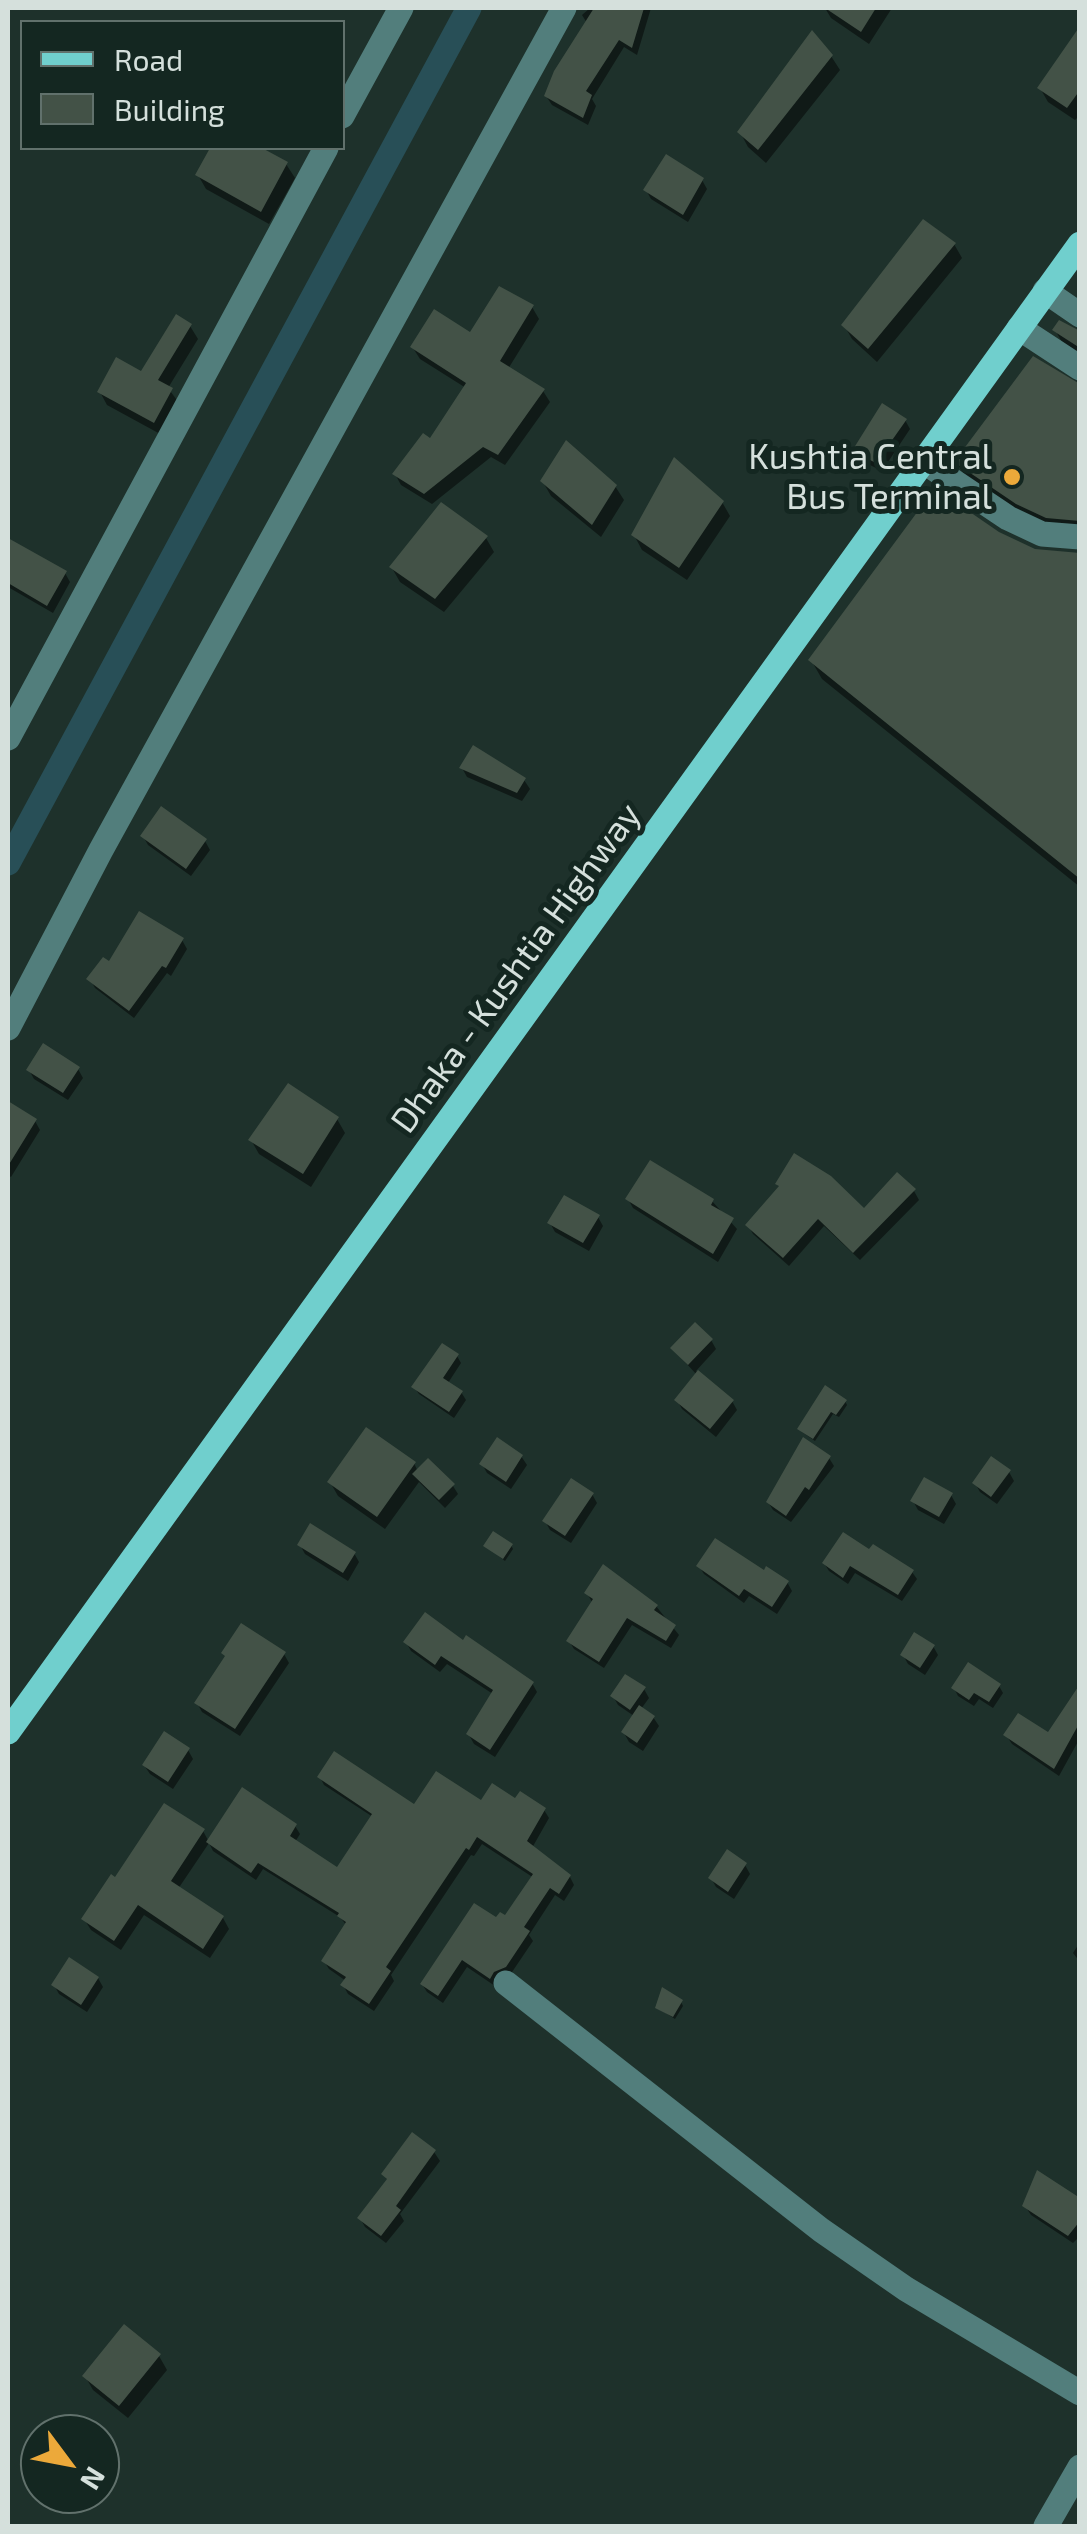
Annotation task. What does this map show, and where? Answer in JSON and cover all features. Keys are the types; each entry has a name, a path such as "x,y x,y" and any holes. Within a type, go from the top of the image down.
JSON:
{"main road":[{"name":"Dhaka - Kushtia Highway","path":"8,1732 1080,244"}],"street":[{"path":"345,111 401,8"},
{"path":"8,1028 101,850 564,8"},
{"path":"8,738 325,150"},
{"path":"1046,291 1080,315"},
{"path":"1019,328 1080,368"},
{"path":"923,462 1008,518 1042,534 1080,537"},
{"path":"506,1983 821,2230 906,2289 1080,2394"},
{"path":"1046,2526 1080,2467"}],"building":[{"path":"594,8 644,8 632,48 619,40 586,91 592,95 583,118 544,96 554,71"},
{"path":"825,8 876,8 861,32"},
{"path":"1080,26 1080,90 1067,108 1037,88"},
{"path":"812,30 833,55 758,150 737,132"},
{"path":"209,150 266,150 288,162 261,212 195,175"},
{"path":"666,154 704,178 683,215 643,190"},
{"path":"923,219 956,243 868,349 841,325"},
{"path":"499,286 534,305 500,361 545,389 498,455 483,447 424,494 392,474 423,433 430,438 466,383 410,347 434,309 470,332"},
{"path":"176,314 192,324 158,380 173,388 154,423 97,392 116,357 141,371"},
{"path":"1059,320 1080,331 1080,348 1052,330"},
{"path":"1033,356 1080,384 1080,521 1046,518 1016,504 954,462"},
{"path":"882,403 907,419 876,463 852,451"},
{"path":"566,440 617,485 592,525 540,481"},
{"path":"674,457 724,501 679,568 631,535"},
{"name":"Kushtia Central Bus Terminal","path":"935,488 999,532 1035,549 1080,553 1080,879 808,660"},
{"path":"441,502 488,536 435,599 389,567"},
{"path":"8,538 67,571 47,606 8,583"},
{"path":"473,745 526,778 517,793 459,768"},
{"path":"161,806 207,839 186,869 140,836"},
{"path":"139,911 184,938 166,968 162,966 129,1011 86,979 103,957 109,961"},
{"path":"43,1043 80,1067 63,1093 26,1070"},
{"path":"288,1083 339,1117 303,1174 248,1140"},
{"path":"8,1101 37,1119 8,1166"},
{"path":"794,1153 831,1176 864,1208 897,1172 916,1189 853,1253 818,1219 783,1258 745,1225 779,1186 775,1184"},
{"path":"650,1160 714,1199 711,1205 734,1218 713,1254 625,1199"},
{"path":"564,1195 600,1215 583,1243 547,1223"},
{"path":"695,1322 713,1339 688,1365 670,1348"},
{"path":"442,1343 459,1354 443,1378 463,1391 449,1412 411,1387"},
{"path":"698,1370 734,1400 710,1429 674,1400"},
{"path":"825,1385 847,1400 836,1415 831,1412 813,1439 797,1429"},
{"path":"366,1427 416,1462 377,1517 327,1482"},
{"path":"497,1437 523,1455 506,1482 479,1464"},
{"path":"803,1437 831,1456 786,1516 766,1502"},
{"path":"991,1456 1011,1470 991,1497 972,1483"},
{"path":"428,1458 455,1484 439,1500 412,1474"},
{"path":"924,1477 953,1493 939,1517 910,1501"},
{"path":"571,1478 594,1493 565,1536 542,1521"},
{"path":"310,1523 356,1552 343,1573 297,1545"},
{"path":"493,1531 513,1544 503,1559 483,1546"},
{"path":"843,1532 869,1549 873,1544 914,1570 898,1595 850,1566 843,1578 822,1563"},
{"path":"715,1538 764,1570 766,1566 789,1581 772,1607 744,1589 739,1596 696,1566"},
{"path":"603,1564 658,1605 654,1610 676,1625 666,1641 627,1618 599,1662 566,1641 593,1599 584,1593"},
{"path":"425,1612 463,1640 466,1635 534,1682 490,1750 466,1734 493,1690 441,1656 435,1665 403,1642"},
{"path":"241,1623 286,1652 235,1729 194,1703"},
{"path":"914,1632 935,1645 920,1668 900,1655"},
{"path":"968,1662 1001,1684 989,1702 974,1693 969,1700 951,1688"},
{"path":"625,1674 646,1687 630,1710 610,1696"},
{"path":"1080,1684 1080,1722 1054,1769 1003,1735 1018,1713 1048,1732"},
{"path":"639,1705 655,1716 637,1743 621,1732"},
{"path":"164,1731 190,1748 168,1782 142,1765"},
{"path":"334,1751 414,1804 436,1771 481,1800 492,1783 515,1798 520,1791 546,1808 527,1841 571,1875 559,1894 550,1888 524,1927 530,1931 506,1967 494,1972 490,1979 462,1960 438,1996 420,1984 474,1903 496,1917 500,1912 505,1915 533,1874 477,1837 386,1967 391,1971 369,2004 340,1985 346,1977 321,1961 346,1922 337,1916 339,1913 258,1863 251,1873 206,1842 242,1787 297,1824 290,1836 337,1867 372,1814 317,1777"},
{"path":"164,1803 205,1829 171,1881 224,1916 203,1949 138,1905 114,1941 81,1919 111,1874 115,1877"},
{"path":"727,1849 747,1863 728,1892 708,1878"},
{"path":"69,1957 99,1977 81,2005 51,1985"},
{"path":"662,1987 683,2000 673,2017 655,2008"},
{"path":"412,2132 436,2150 396,2206 401,2210 381,2236 357,2218 387,2179 381,2174"},
{"path":"1037,2170 1080,2198 1080,2221 1068,2236 1022,2206"},
{"path":"124,2324 161,2354 119,2406 82,2376"}],"waterway":[{"path":"8,863 469,8"}],"place":[{"name":"Kushtia Central Bus Terminal","path":"1012,477"}]}
